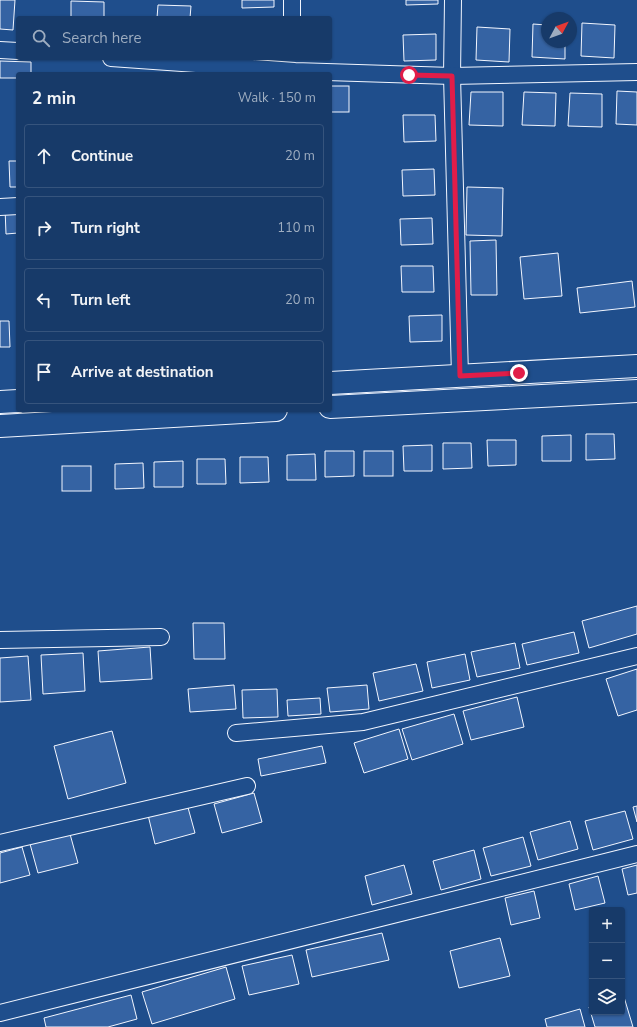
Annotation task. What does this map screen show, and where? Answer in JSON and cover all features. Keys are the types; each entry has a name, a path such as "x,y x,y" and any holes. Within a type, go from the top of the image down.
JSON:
{"main road":[{"path":"332,383 637,366"},
{"path":"332,407 637,391"},
{"path":"0,402 16,401"},
{"path":"0,426 242,412"}],"street":[{"path":"292,0 292,16"},
{"path":"453,0 452,76 460,376"},
{"path":"0,50 16,51"},
{"path":"146,60 452,76 637,72"},
{"path":"0,207 16,206"},
{"path":"0,640 161,637"},
{"path":"236,733 363,722 637,656"},
{"path":"0,843 246,786"},
{"path":"0,1013 637,854"}],"building":[{"path":"0,0 15,0 13,30 0,29"},
{"path":"242,0 274,0 274,7 242,8"},
{"path":"406,0 438,0 438,4 406,5"},
{"path":"71,1 104,2 104,16 71,16"},
{"path":"158,5 191,6 190,16 157,16"},
{"path":"582,23 615,25 614,58 581,56"},
{"path":"533,24 541,25 541,48 565,48 565,59 532,57"},
{"path":"477,27 510,29 509,62 476,60"},
{"path":"436,34 436,60 404,61 403,35"},
{"path":"0,61 31,62 31,72 16,72 16,78 0,78"},
{"path":"332,86 349,86 349,112 332,112"},
{"path":"617,91 637,92 637,125 616,124"},
{"path":"471,92 503,92 503,126 469,125"},
{"path":"524,92 556,93 555,126 522,125"},
{"path":"570,93 602,94 602,127 568,126"},
{"path":"403,115 435,115 436,141 404,142"},
{"path":"9,161 16,161 16,187 10,187"},
{"path":"434,169 435,195 403,196 402,170"},
{"path":"467,187 503,188 502,236 466,235"},
{"path":"16,207 16,233 6,234 5,208"},
{"path":"432,218 433,244 401,245 400,219"},
{"path":"496,240 497,295 471,295 470,241"},
{"path":"558,253 562,296 524,299 520,257"},
{"path":"401,266 433,266 434,292 402,292"},
{"path":"632,281 635,307 580,313 577,288"},
{"path":"442,315 442,341 410,342 409,316"},
{"path":"0,321 9,321 10,347 0,347"},
{"path":"586,434 614,434 615,459 586,460"},
{"path":"571,435 571,461 542,461 542,436"},
{"path":"487,440 516,440 516,465 488,466"},
{"path":"443,443 471,443 472,468 443,469"},
{"path":"432,445 432,471 404,471 403,446"},
{"path":"325,451 354,451 354,476 325,477"},
{"path":"364,451 393,451 393,476 364,476"},
{"path":"315,454 316,480 287,480 287,455"},
{"path":"240,457 268,457 269,482 240,483"},
{"path":"197,459 225,459 226,484 197,484"},
{"path":"183,461 183,487 154,487 154,462"},
{"path":"143,463 144,488 115,489 115,464"},
{"path":"62,466 91,466 91,491 62,491"},
{"path":"637,606 637,634 589,648 582,621"},
{"path":"193,623 224,623 225,659 194,659"},
{"path":"574,632 579,653 527,665 522,644"},
{"path":"515,643 520,668 477,677 471,652"},
{"path":"150,647 152,679 100,682 98,651"},
{"path":"83,653 85,691 43,694 41,655"},
{"path":"465,654 470,680 432,688 427,662"},
{"path":"28,656 31,700 0,702 0,658"},
{"path":"416,664 423,691 379,701 373,673"},
{"path":"637,669 637,710 618,716 606,679"},
{"path":"234,685 236,709 190,712 188,689"},
{"path":"367,685 369,709 330,712 327,688"},
{"path":"277,689 278,717 243,718 242,690"},
{"path":"517,697 524,727 471,740 463,711"},
{"path":"320,698 321,714 288,716 287,700"},
{"path":"454,714 463,744 412,760 402,729"},
{"path":"399,729 408,759 364,773 354,743"},
{"path":"112,731 126,783 68,799 54,746"},
{"path":"322,746 326,763 261,776 258,759"},
{"path":"254,793 262,822 222,833 214,804"},
{"path":"187,804 195,833 155,844 148,815"},
{"path":"637,806 637,822 633,807"},
{"path":"625,811 633,839 593,850 585,821"},
{"path":"570,821 578,849 538,860 530,832"},
{"path":"70,834 78,863 38,873 30,844"},
{"path":"523,837 531,866 491,876 483,848"},
{"path":"22,847 30,875 0,883 0,853"},
{"path":"474,850 481,879 441,890 433,861"},
{"path":"404,865 412,894 372,905 365,876"},
{"path":"637,865 637,893 628,895 622,869"},
{"path":"598,876 605,903 575,910 569,884"},
{"path":"534,891 540,918 511,925 505,898"},
{"path":"382,933 389,960 312,977 306,950"},
{"path":"500,938 510,976 459,988 450,951"},
{"path":"292,955 299,984 249,995 242,966"},
{"path":"226,967 235,999 152,1024 142,992"},
{"path":"131,995 137,1019 108,1027 46,1027 44,1018"},
{"path":"625,1000 633,1027 595,1027 591,1015 625,1015"},
{"path":"580,1009 585,1027 547,1027 545,1019"}],"route":[{"path":"409,75 452,76 460,376 519,373"}]}
